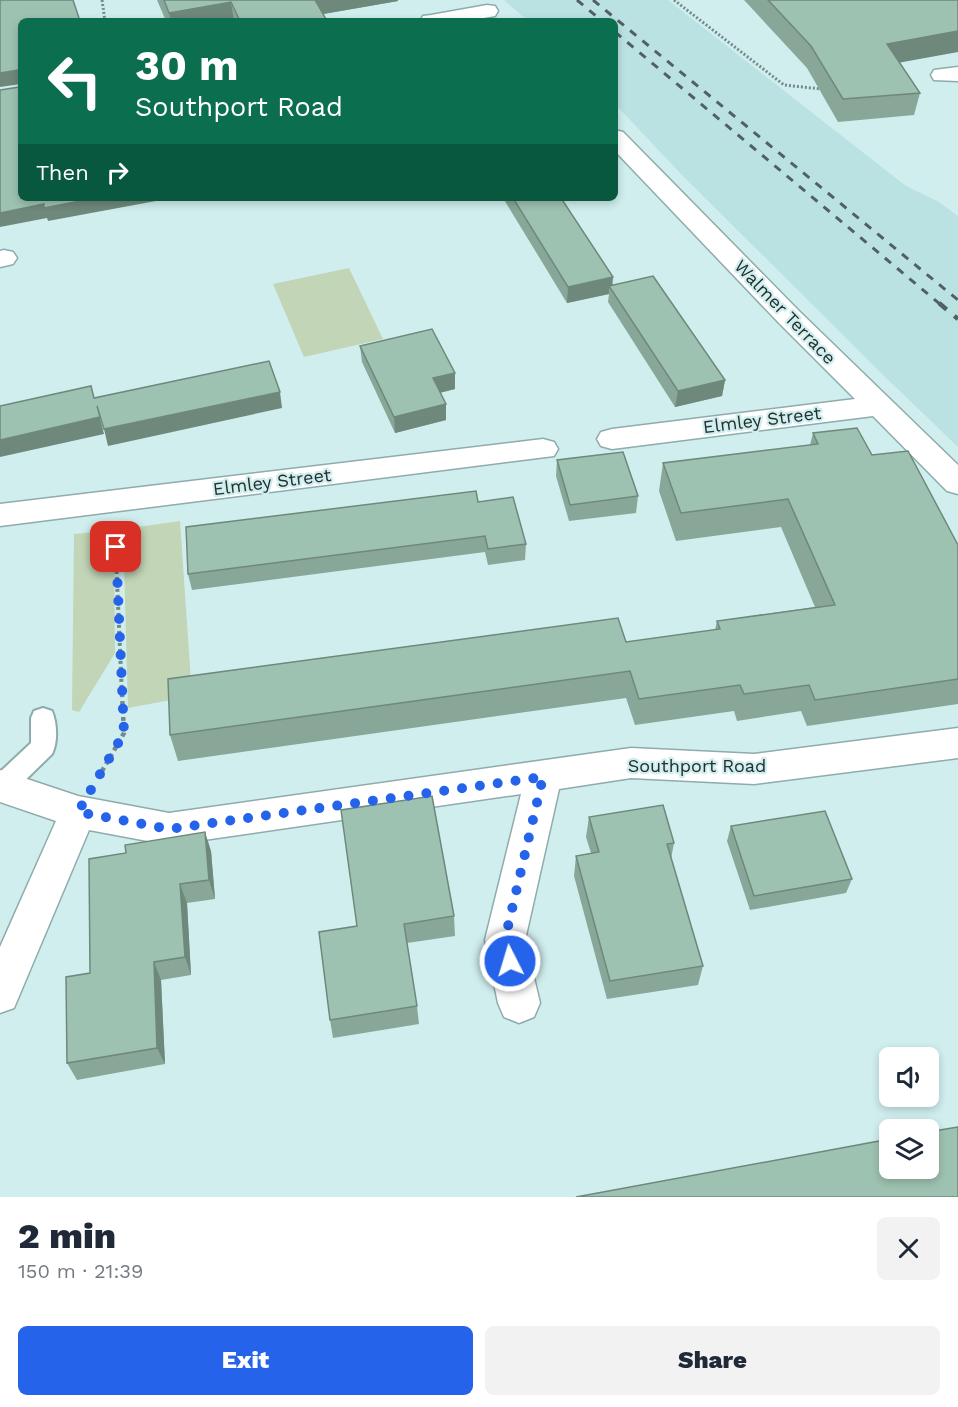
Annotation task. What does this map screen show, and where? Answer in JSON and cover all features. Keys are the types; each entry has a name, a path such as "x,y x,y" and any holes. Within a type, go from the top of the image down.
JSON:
{"street":[{"path":"448,18 487,11"},
{"name":"Walmer Terrace","path":"618,140 877,406 958,483"},
{"name":"Elmley Street","path":"612,439 877,406"},
{"name":"Elmley Street","path":"0,515 543,449"},
{"name":"Southport Road","path":"1,786 78,812 169,829 631,763 754,769 958,743"},
{"path":"519,1003 505,939 543,777"},
{"path":"0,994 78,812"}],"lane":[{"path":"1,786 43,747 43,718"}],"path":[{"path":"102,0 105,18"},
{"path":"674,0 784,85 826,90"},
{"path":"78,812 124,733 114,501"}],"shaded area":[{"path":"504,0 668,0 906,186 939,202 958,216 958,447 681,174 618,107 618,18 525,18"}],"green space":[{"path":"349,268 383,339 304,357 273,284"},
{"path":"180,521 192,696 128,708 123,529"},
{"path":"114,530 115,653 79,712 72,710 74,534"}],"building":[{"path":"0,0 73,0 79,18 18,18 18,70 0,73"},
{"path":"164,0 315,0 325,18 239,18 231,2 169,13"},
{"path":"768,0 958,0 958,31 887,44 920,93 843,99 811,46"},
{"path":"18,87 18,201 80,201 44,208 44,204 0,213 0,90"},
{"path":"515,201 563,201 613,277 568,287"},
{"path":"653,276 725,380 678,391 609,286"},
{"path":"432,329 455,373 433,378 446,404 394,417 360,346"},
{"path":"269,361 280,392 104,429 97,406 100,417 0,440 0,406 91,386 94,398"},
{"path":"857,428 872,455 908,451 958,545 958,679 815,700 809,685 744,694 740,685 639,699 630,671 170,735 168,679 618,618 626,642 720,629 717,621 835,605 788,499 681,513 663,463 818,444 813,433"},
{"path":"623,452 638,496 570,505 557,460"},
{"path":"476,491 478,502 513,497 526,544 488,549 485,536 188,574 186,527"},
{"path":"432,796 454,916 404,924 417,1006 330,1020 319,932 357,926 341,810"},
{"path":"663,805 674,843 667,844 703,966 610,981 576,856 599,852 589,817"},
{"path":"825,811 852,879 754,896 731,826"},
{"path":"205,832 209,880 180,884 185,957 154,962 157,1048 67,1063 66,977 90,973 89,859 126,853 125,845"},
{"path":"958,1127 958,1197 576,1197 879,1141 879,1179 939,1179 939,1130"}],"railway":[{"path":"577,0 598,18"},
{"path":"593,0 615,18"},
{"path":"618,21 958,300"},
{"path":"618,35 941,305"},
{"path":"939,303 958,319"}],"route":[{"path":"116,547 124,733 78,812 169,829 543,777 505,939 510,961"}]}
